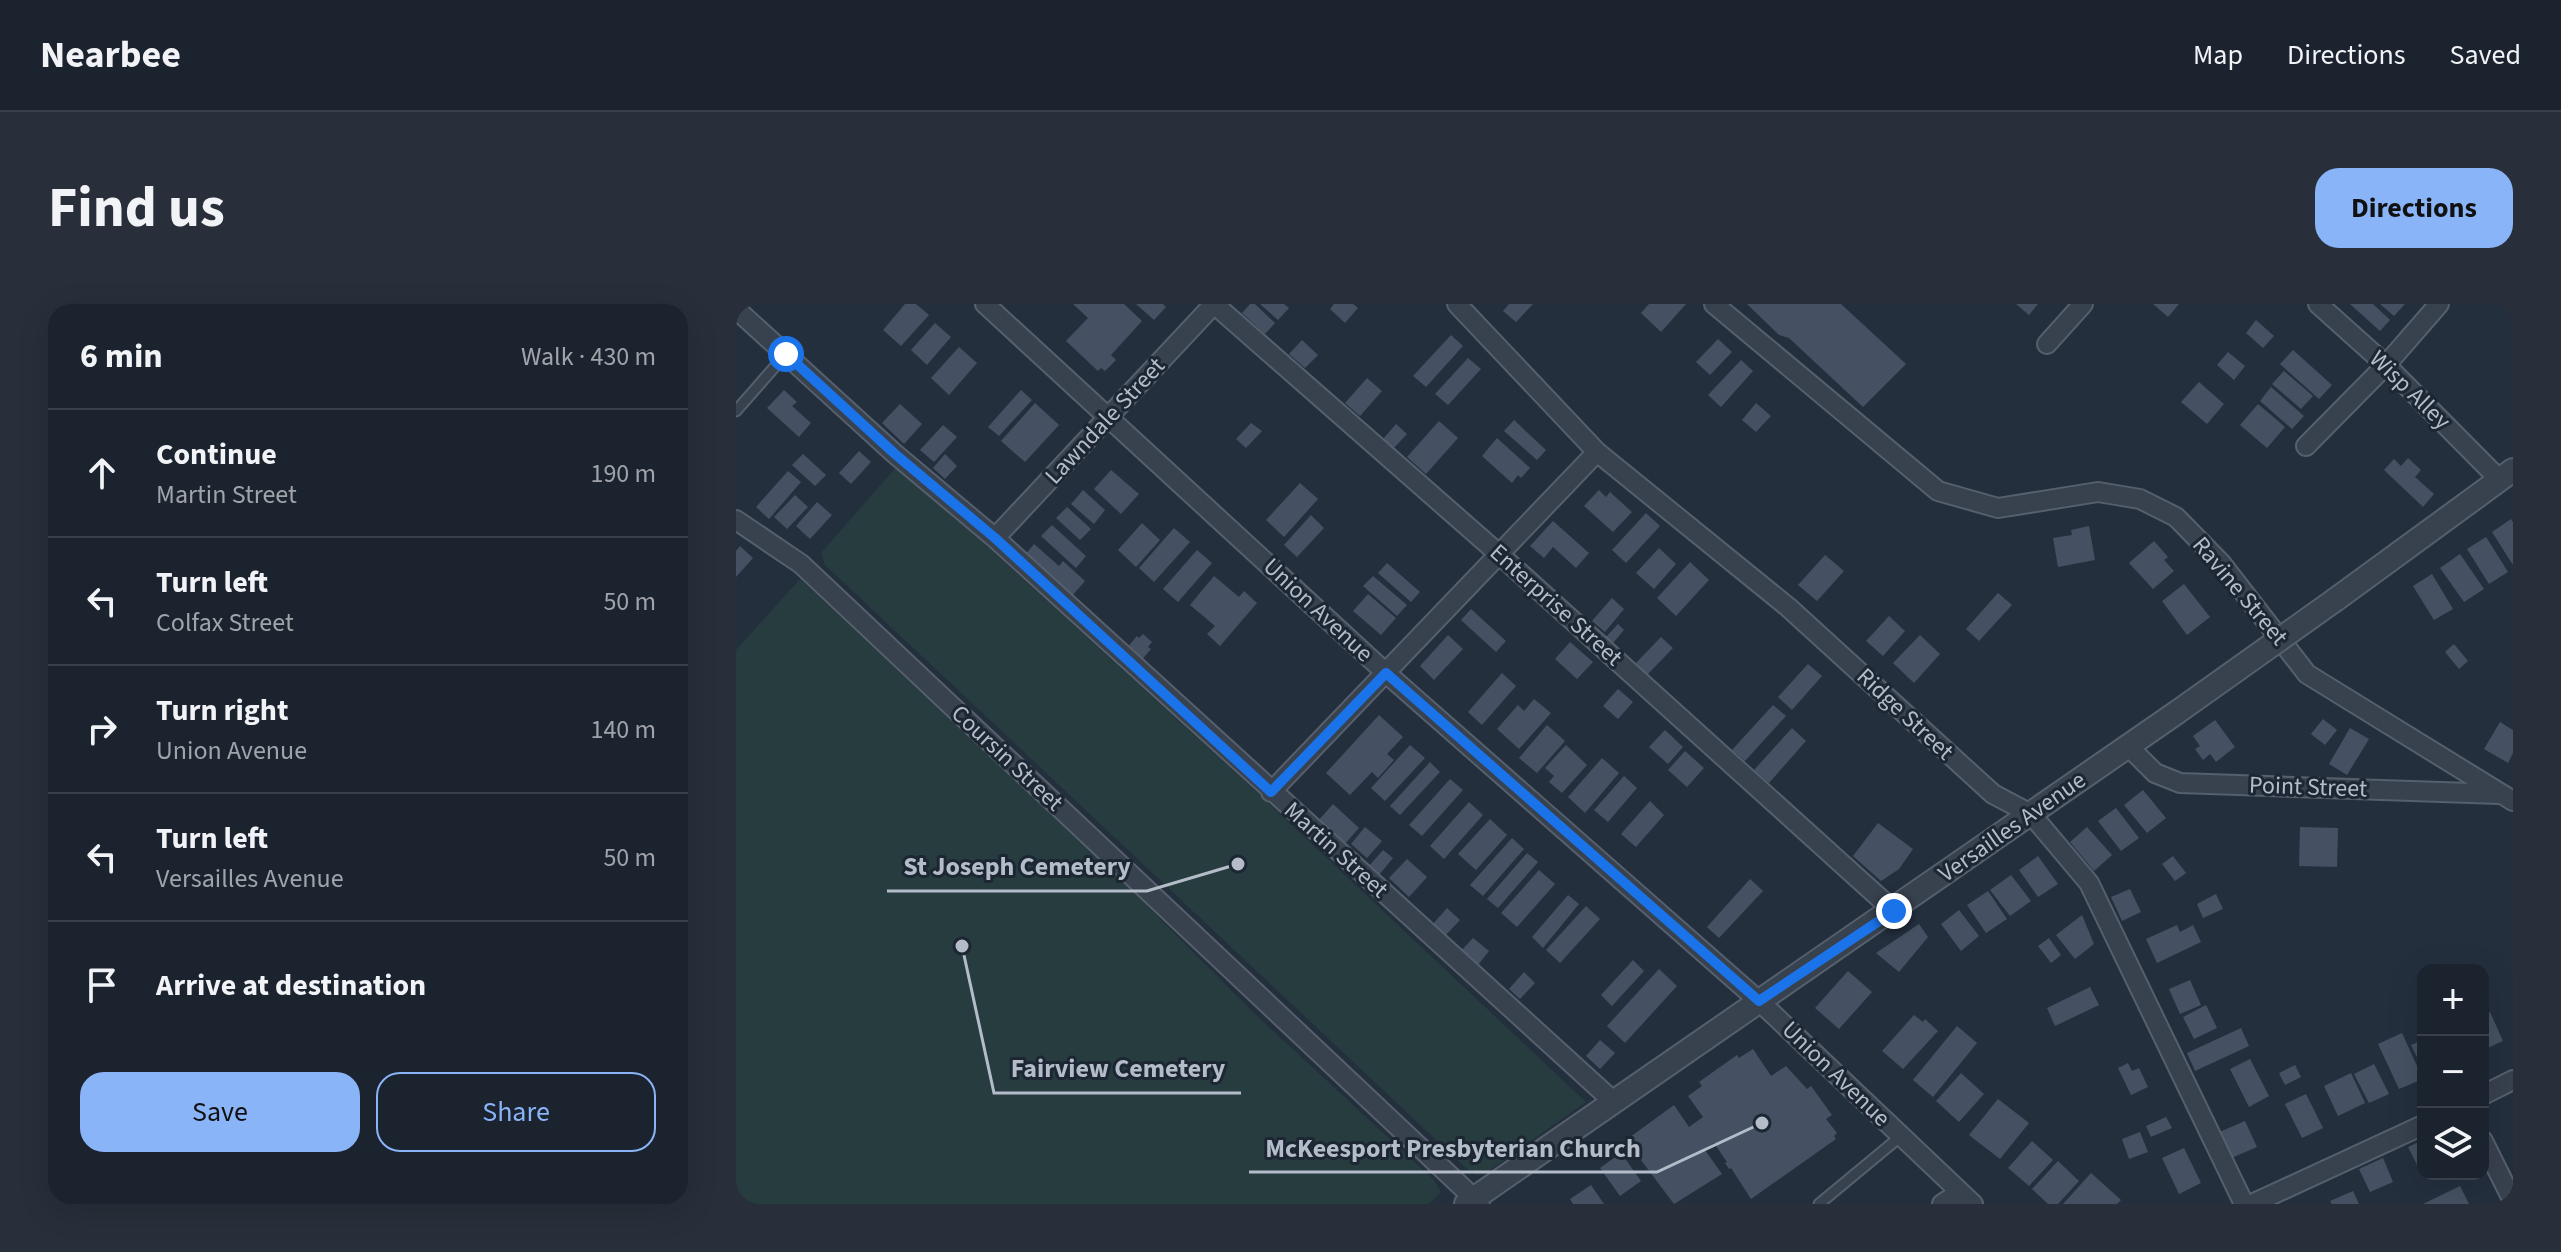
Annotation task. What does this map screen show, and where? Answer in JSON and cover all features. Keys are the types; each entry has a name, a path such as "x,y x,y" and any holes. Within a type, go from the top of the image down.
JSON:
{"street":[{"name":"Union Avenue","path":"985,304 1386,673 1759,1001 1967,1198"},
{"name":"Lawndale Street","path":"995,538 1214,304"},
{"name":"Enterprise Street","path":"1214,304 1500,555 1894,911"},
{"name":"Ridge Street","path":"1457,304 1597,452 1788,607 1993,794 2031,814 2089,883 2244,1204"},
{"name":"Ravine Street","path":"1714,304 1938,491 1998,508 2098,492 2140,499 2176,517 2221,563 2307,674 2507,797"},
{"path":"2047,344 2083,304"},
{"name":"Wisp Alley","path":"2318,304 2506,475"},
{"path":"2306,446 2386,365 2439,304"},
{"name":"Martin Street","path":"736,309 895,454 995,538 1614,1102"},
{"path":"1271,792 1597,452"},
{"name":"Versailles Avenue","path":"1474,1202 2176,713 2506,475"},
{"name":"Coursin Street","path":"736,520 801,564 1474,1202"},
{"name":"Point Street","path":"2128,746 2155,773 2180,783 2507,797"},
{"path":"2489,1092 2513,1080"},
{"path":"2252,1204 2417,1128"},
{"path":"2489,1153 2513,1201"},
{"path":"1942,1204 1967,1198"}],"lane":[{"path":"736,411 786,354"},
{"path":"1819,1204 1901,1136"}],"green space":[{"path":"898,465 1262,797 1586,1102 1486,1173 1476,1175 1466,1168 825,565 821,553"},
{"path":"800,579 1119,878 1255,1014 1434,1180 1441,1192 1429,1204 747,1204 736,1194 736,650"}],"building":[{"path":"905,304 916,304 929,315 901,346 883,330"},
{"path":"1073,304 1124,304 1142,321 1111,355 1116,360 1105,371 1101,368 1098,371 1066,341 1088,318"},
{"path":"1136,304 1163,304 1166,307 1154,320"},
{"path":"1250,304 1255,304 1275,323 1265,334 1242,313"},
{"path":"1260,304 1284,304 1289,308 1278,320"},
{"path":"1334,304 1353,304 1358,308 1345,323 1330,309"},
{"path":"1509,304 1533,304 1516,322 1503,311"},
{"path":"1649,304 1686,304 1661,332 1641,313"},
{"path":"1747,304 1841,304 1906,364 1863,407 1789,338 1779,335"},
{"path":"2016,304 2038,304 2029,315"},
{"path":"2153,304 2179,304 2168,317"},
{"path":"2350,304 2373,304 2390,320 2380,331"},
{"path":"2380,304 2405,304 2394,316"},
{"path":"2256,320 2274,336 2263,348 2246,333"},
{"path":"935,323 951,337 927,365 911,350"},
{"path":"1451,335 1463,346 1426,387 1413,376"},
{"path":"1718,339 1732,352 1710,375 1696,362"},
{"path":"1302,340 1318,355 1305,368 1289,354"},
{"path":"959,347 977,363 949,395 931,378"},
{"path":"2293,350 2332,385 2319,399 2280,364"},
{"path":"2228,352 2245,366 2234,380 2217,365"},
{"path":"1468,358 1481,369 1448,405 1435,394"},
{"path":"1741,360 1753,371 1721,407 1708,395"},
{"path":"2284,371 2313,396 2301,409 2272,384"},
{"path":"1367,378 1382,391 1360,416 1345,403"},
{"path":"2199,382 2224,404 2207,424 2181,402"},
{"path":"2271,387 2304,416 2292,429 2260,401"},
{"path":"784,390 797,402 792,406 811,423 799,437 767,408"},
{"path":"1021,390 1032,400 999,436 988,427"},
{"path":"1035,403 1059,425 1025,462 1001,441"},
{"path":"1756,403 1771,416 1756,432 1742,420"},
{"path":"900,404 922,424 904,444 882,423"},
{"path":"2258,404 2285,427 2267,448 2240,425"},
{"path":"1514,420 1546,450 1537,460 1504,431"},
{"path":"1439,421 1458,438 1426,474 1407,457"},
{"path":"1251,423 1262,431 1246,448 1236,439"},
{"path":"1396,424 1407,434 1393,449 1383,439"},
{"path":"943,425 957,437 934,462 920,450"},
{"path":"1497,438 1530,468 1512,483 1482,456"},
{"path":"859,451 871,462 851,484 839,473"},
{"path":"803,454 826,475 815,486 792,465"},
{"path":"945,454 957,466 945,479 933,468"},
{"path":"2408,458 2421,470 2415,477 2434,494 2423,507 2384,470 2394,459 2401,466"},
{"path":"1111,470 1139,494 1121,514 1094,489"},
{"path":"788,471 801,482 769,519 756,507"},
{"path":"1300,483 1318,499 1284,537 1266,520"},
{"path":"1083,490 1105,510 1094,524 1071,504"},
{"path":"1599,490 1606,497 1610,492 1632,512 1613,532 1584,506"},
{"path":"795,495 808,507 787,529 774,517"},
{"path":"817,502 832,515 810,539 796,526"},
{"path":"1067,507 1091,529 1080,540 1056,518"},
{"path":"1646,513 1660,526 1626,563 1612,550"},
{"path":"1311,515 1324,528 1297,557 1284,545"},
{"path":"2511,519 2513,522 2513,565 2492,532"},
{"path":"1553,521 1589,553 1576,568 1553,547 1544,558 1530,546"},
{"path":"1142,523 1160,540 1136,567 1118,550"},
{"path":"1052,525 1086,556 1076,568 1041,536"},
{"path":"2089,526 2095,560 2058,567 2053,538 2072,535 2071,530"},
{"path":"1174,528 1190,542 1154,582 1139,568"},
{"path":"2486,537 2508,572 2489,584 2467,549"},
{"path":"2154,541 2168,557 2164,560 2174,571 2153,589 2129,563"},
{"path":"1034,544 1059,566 1063,561 1085,581 1071,597 1025,555"},
{"path":"740,546 753,558 736,577 736,551"},
{"path":"1659,548 1676,564 1654,589 1636,573"},
{"path":"1197,550 1212,563 1178,602 1163,589"},
{"path":"2460,554 2484,589 2464,602 2440,568"},
{"path":"1825,555 1844,571 1817,601 1798,585"},
{"path":"1690,562 1709,580 1676,616 1657,598"},
{"path":"1387,563 1420,592 1411,602 1378,573"},
{"path":"2432,574 2453,609 2434,620 2413,586"},
{"path":"1214,576 1239,597 1244,591 1257,603 1220,646 1207,634 1215,626 1190,605"},
{"path":"1373,576 1407,605 1397,616 1363,586"},
{"path":"2184,584 2210,617 2187,635 2162,601"},
{"path":"1998,593 2012,605 1979,641 1966,629"},
{"path":"1368,594 1396,618 1381,635 1353,611"},
{"path":"1612,598 1624,609 1605,632 1592,621"},
{"path":"1471,609 1506,641 1496,652 1461,620"},
{"path":"1889,616 1905,631 1883,656 1866,641"},
{"path":"1618,624 1624,630 1613,643 1606,637"},
{"path":"1143,634 1152,642 1148,647 1151,649 1140,662 1126,649 1137,636 1139,638"},
{"path":"1448,635 1463,649 1434,680 1420,666"},
{"path":"1920,635 1940,654 1914,683 1893,663"},
{"path":"1661,637 1673,648 1647,675 1635,664"},
{"path":"1570,642 1593,662 1577,679 1555,659"},
{"path":"2454,644 2468,661 2459,669 2445,652"},
{"path":"1808,664 1822,676 1792,710 1778,697"},
{"path":"1502,673 1516,686 1482,725 1468,712"},
{"path":"1618,689 1633,702 1618,719 1603,706"},
{"path":"1534,699 1551,713 1519,749 1497,729 1518,705 1524,711"},
{"path":"1773,705 1786,716 1745,761 1732,750"},
{"path":"1379,715 1403,737 1387,754 1394,760 1378,778 1372,772 1350,795 1326,773"},
{"path":"2323,719 2337,730 2325,745 2311,734"},
{"path":"2215,720 2235,747 2216,762 2210,754 2203,760 2195,749 2200,746 2193,736"},
{"path":"2500,722 2513,730 2513,753 2508,763 2484,749"},
{"path":"1547,725 1565,741 1537,773 1519,758"},
{"path":"1792,728 1806,741 1769,783 1754,770"},
{"path":"2350,728 2369,739 2347,775 2329,764"},
{"path":"1665,730 1683,747 1668,764 1649,747"},
{"path":"1410,745 1425,758 1385,801 1371,788"},
{"path":"1566,745 1587,765 1562,793 1549,782 1554,776 1545,768"},
{"path":"1685,751 1704,768 1687,787 1668,770"},
{"path":"1602,758 1619,773 1585,813 1568,797"},
{"path":"1430,762 1440,772 1400,815 1390,806"},
{"path":"1624,776 1637,788 1608,822 1594,810"},
{"path":"1450,779 1463,790 1422,836 1409,825"},
{"path":"2143,790 2166,818 2147,833 2124,805"},
{"path":"1650,801 1664,815 1636,847 1621,834"},
{"path":"1469,802 1483,815 1444,859 1430,846"},
{"path":"1333,804 1359,828 1344,845 1318,821"},
{"path":"2116,808 2139,838 2121,851 2098,821"},
{"path":"1490,819 1507,835 1476,870 1458,854"},
{"path":"1878,823 1913,849 1899,869 1881,881 1853,856"},
{"path":"1365,827 1382,841 1367,858 1351,844"},
{"path":"2087,827 2112,855 2094,871 2070,842"},
{"path":"2300,827 2338,828 2337,867 2299,866"},
{"path":"1512,838 1524,849 1483,896 1470,885"},
{"path":"1383,850 1393,858 1379,875 1369,866"},
{"path":"1527,853 1538,862 1498,908 1487,899"},
{"path":"2038,856 2058,884 2038,897 2019,870"},
{"path":"2173,856 2186,873 2175,881 2162,864"},
{"path":"1407,859 1427,877 1409,897 1389,878"},
{"path":"1539,870 1555,884 1517,927 1501,913"},
{"path":"2011,875 2031,901 2010,916 1990,890"},
{"path":"1750,879 1763,891 1719,938 1707,927"},
{"path":"2130,889 2141,912 2122,921 2111,897"},
{"path":"1988,891 2007,919 1986,933 1967,905"},
{"path":"2216,894 2223,909 2203,918 2197,904"},
{"path":"1568,895 1579,904 1543,948 1532,937"},
{"path":"1586,906 1600,919 1560,963 1546,950"},
{"path":"1447,908 1460,920 1446,935 1433,924"},
{"path":"1959,910 1979,936 1961,951 1941,924"},
{"path":"2082,915 2094,944 2075,959 2056,935"},
{"path":"1919,924 1928,937 1899,972 1876,953"},
{"path":"2177,925 2180,932 2193,925 2201,942 2157,963 2146,939"},
{"path":"1473,938 1489,951 1478,965 1461,951"},
{"path":"2049,938 2061,955 2051,963 2038,946"},
{"path":"1633,960 1644,971 1612,1006 1601,995"},
{"path":"1659,969 1677,986 1625,1043 1607,1026"},
{"path":"1848,971 1872,992 1839,1029 1815,1008"},
{"path":"1524,972 1535,983 1520,999 1509,989"},
{"path":"2190,980 2201,1005 2180,1014 2169,989"},
{"path":"2090,987 2099,1005 2055,1026 2047,1008"},
{"path":"2206,1005 2217,1028 2194,1039 2183,1017"},
{"path":"2489,1012 2503,1041 2489,1047 2489,1036"},
{"path":"1914,1015 1923,1022 1925,1019 1938,1031 1903,1069 1882,1051"},
{"path":"1957,1026 1977,1043 1933,1097 1913,1080"},
{"path":"2241,1028 2249,1046 2195,1071 2187,1053"},
{"path":"2402,1033 2417,1066 2417,1082 2399,1089 2378,1044"},
{"path":"1600,1040 1615,1053 1600,1069 1586,1056"},
{"path":"2417,1042 2417,1058 2411,1045"},
{"path":"1753,1049 1771,1076 1786,1066 1807,1089 1811,1086 1832,1115 1826,1119 1837,1133 1834,1136 1836,1139 1751,1199 1714,1143 1705,1150 1722,1174 1674,1204 1626,1140 1674,1105 1689,1127 1703,1117 1688,1096 1702,1086 1699,1082 1737,1055 1739,1058"},
{"path":"2250,1059 2269,1096 2249,1107 2230,1069"},
{"path":"2128,1063 2132,1071 2139,1068 2148,1087 2131,1095 2118,1068"},
{"path":"2374,1064 2389,1094 2369,1103 2354,1074"},
{"path":"2295,1065 2301,1077 2285,1085 2279,1073"},
{"path":"1961,1073 1984,1094 1959,1122 1936,1101"},
{"path":"2351,1073 2365,1103 2338,1116 2324,1086"},
{"path":"2306,1094 2323,1128 2302,1138 2285,1104"},
{"path":"1998,1099 2029,1123 2000,1159 1969,1135"},
{"path":"2166,1117 2172,1128 2151,1137 2146,1126"},
{"path":"2245,1121 2257,1147 2229,1159 2217,1133"},
{"path":"2140,1132 2148,1152 2129,1159 2122,1139"},
{"path":"2032,1141 2053,1160 2029,1186 2008,1168"},
{"path":"2417,1143 2417,1165 2408,1147"},
{"path":"2184,1148 2201,1183 2179,1194 2162,1158"},
{"path":"1621,1153 1641,1181 1620,1196 1600,1168"},
{"path":"2383,1158 2393,1182 2370,1192 2359,1169"},
{"path":"2058,1161 2079,1181 2058,1204 2048,1204 2032,1189"},
{"path":"2091,1173 2121,1200 2117,1204 2063,1204"},
{"path":"1591,1185 1604,1204 1573,1204 1570,1199"},
{"path":"2460,1186 2469,1204 2423,1204"},
{"path":"2353,1191 2359,1204 2332,1204 2330,1201"}],"place":[{"name":"St Joseph Cemetery","path":"1238,864"},
{"name":"Fairview Cemetery","path":"962,946"},
{"name":"McKeesport Presbyterian Church","path":"1762,1123"}],"route":[{"path":"786,354 895,454 995,538 1271,792 1386,673 1759,1001 1894,911"}]}
